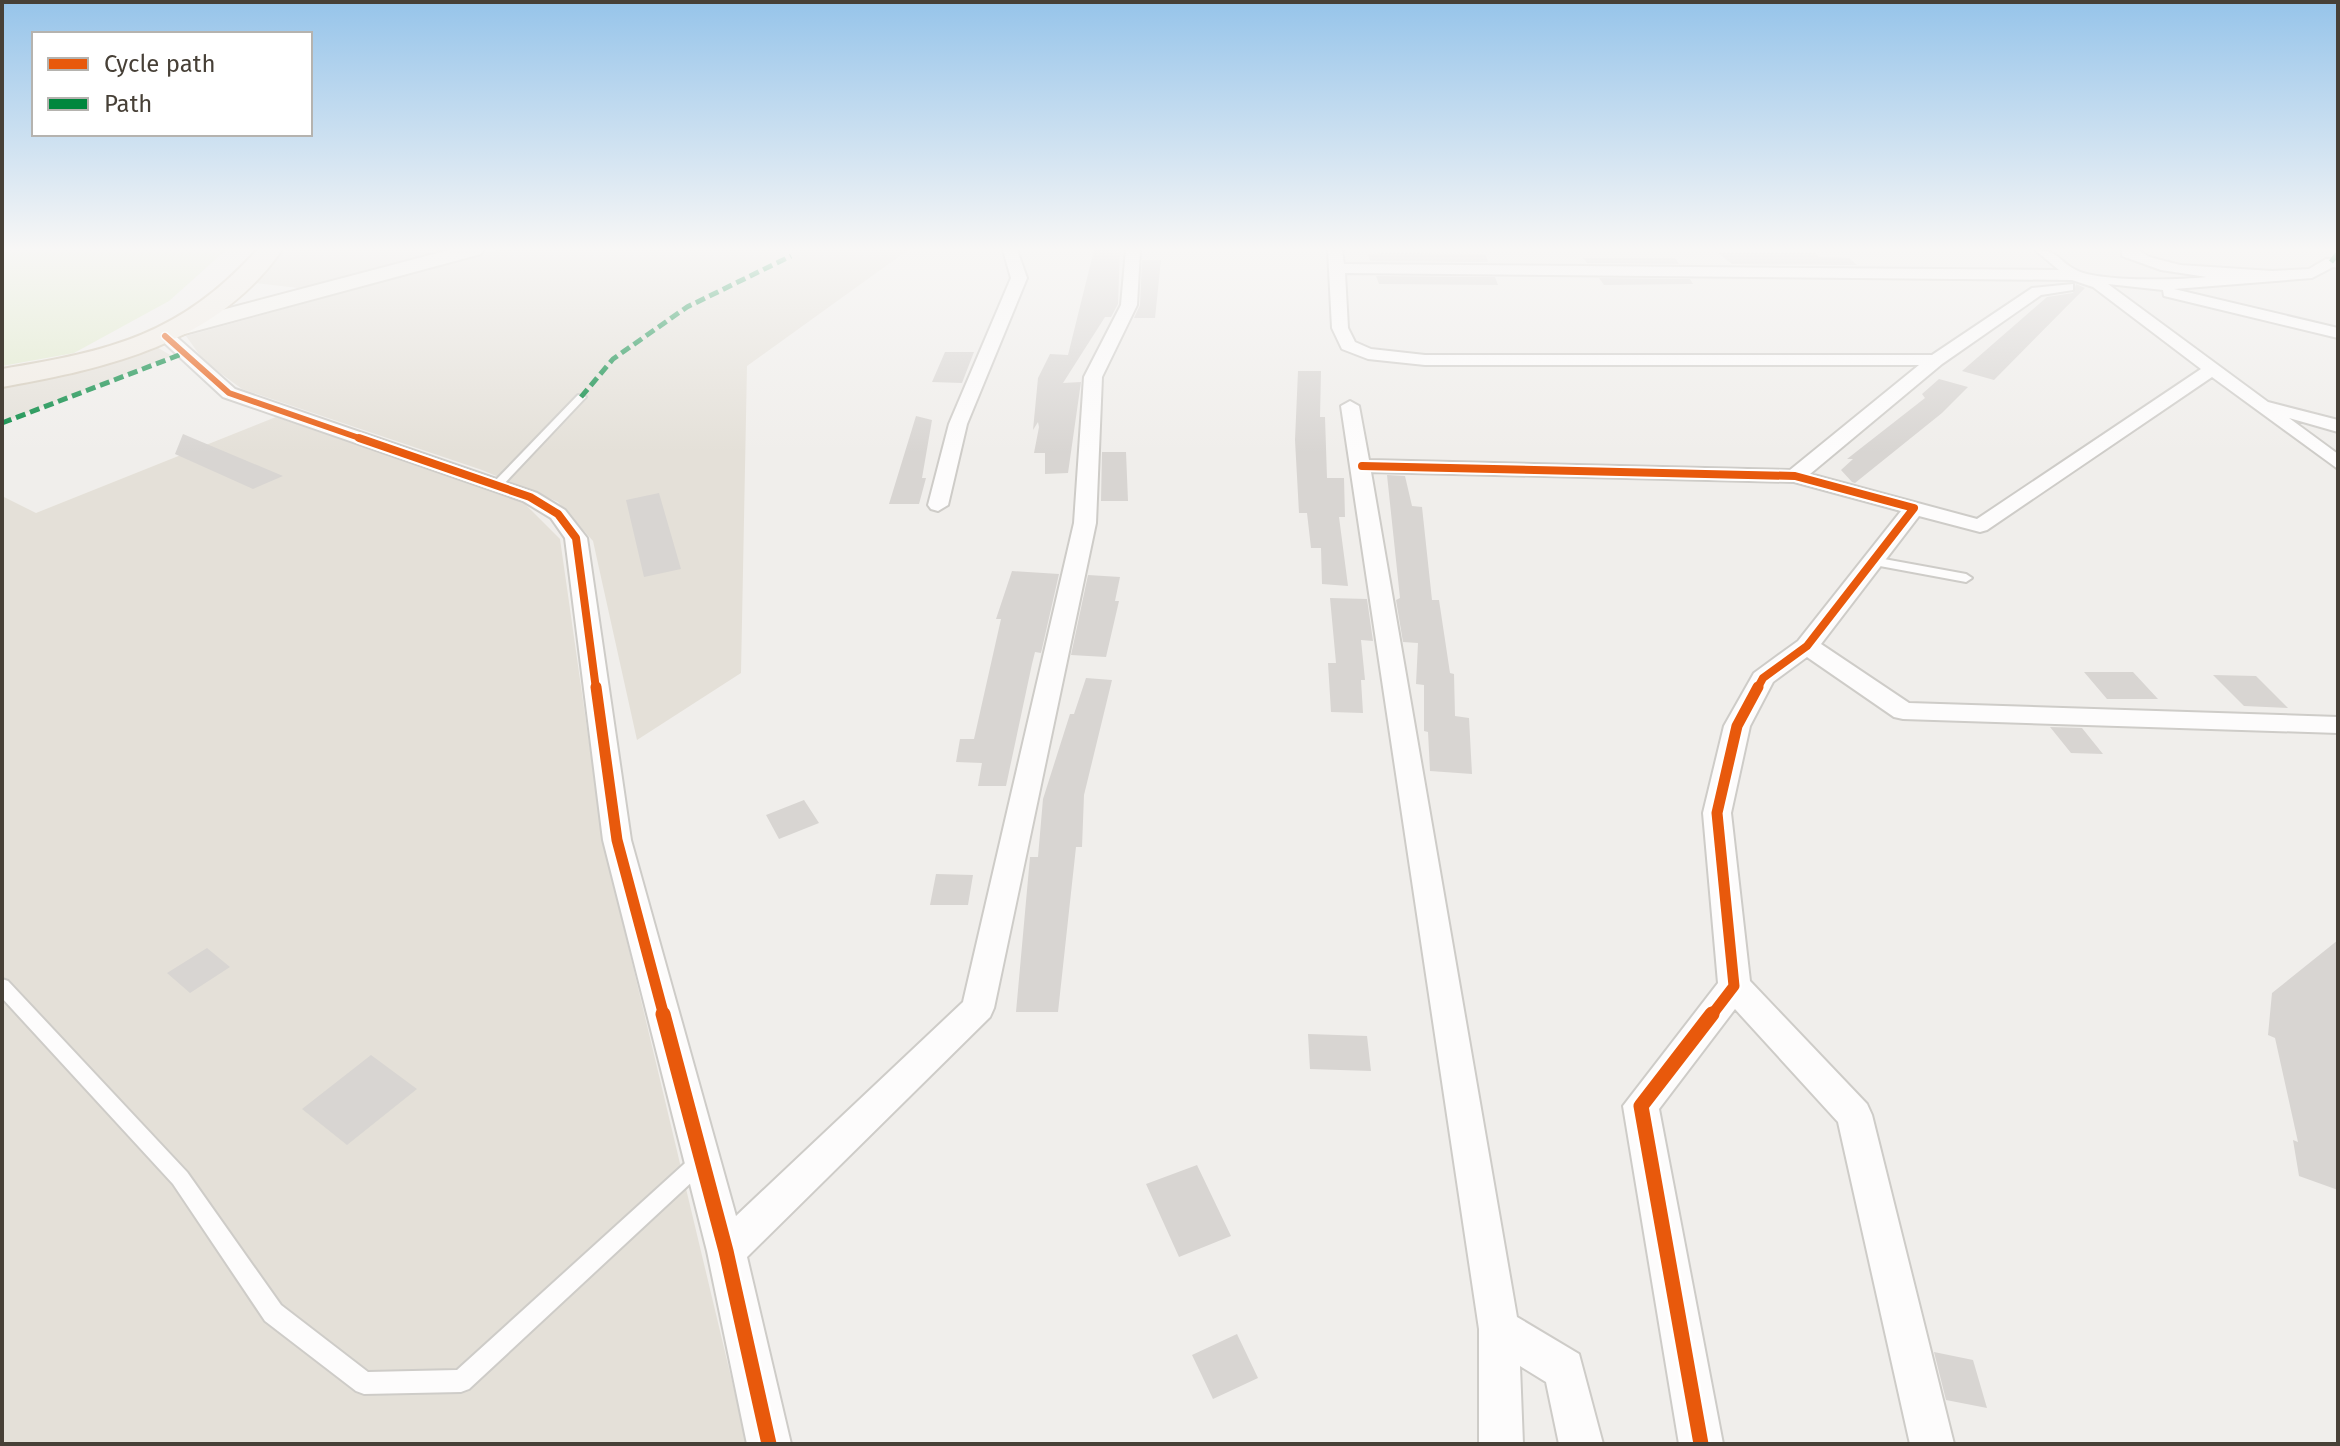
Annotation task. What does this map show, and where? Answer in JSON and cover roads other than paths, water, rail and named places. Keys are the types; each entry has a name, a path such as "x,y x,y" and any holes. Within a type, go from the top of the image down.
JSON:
{"main road":[{"path":"171,333 192,317"},
{"path":"2,378 70,364 223,317"}],"street":[{"path":"938,505 958,424 1003,317"},
{"path":"726,1251 978,1008 1085,523 1093,377 1123,317"},
{"path":"1339,317 1340,328 1348,345 1368,354 1485,360 1936,360"},
{"path":"1795,476 1936,360 1998,317"},
{"path":"2148,317 2338,463"},
{"path":"2266,317 2338,333"},
{"path":"171,333 229,393 530,497 558,514 576,538 617,840 726,1251 769,1444"},
{"path":"1362,466 1795,476 1980,526 2212,369"},
{"path":"2257,402 2338,426"},
{"path":"1350,406 1499,1329 1501,1444"},
{"path":"1914,508 1807,646 1763,678 1737,726 1717,813 1734,986 1854,1115 1932,1444"},
{"path":"1807,646 1903,711 2338,725"},
{"path":"1701,1444 1641,1106 1734,986"},
{"path":"1499,1329 1564,1369 1581,1444"}],"lane":[{"path":"497,485 581,397"},
{"path":"1873,561 1966,578"},
{"path":"2,986 180,1178 273,1313 364,1383 461,1381 702,1160"}]}
